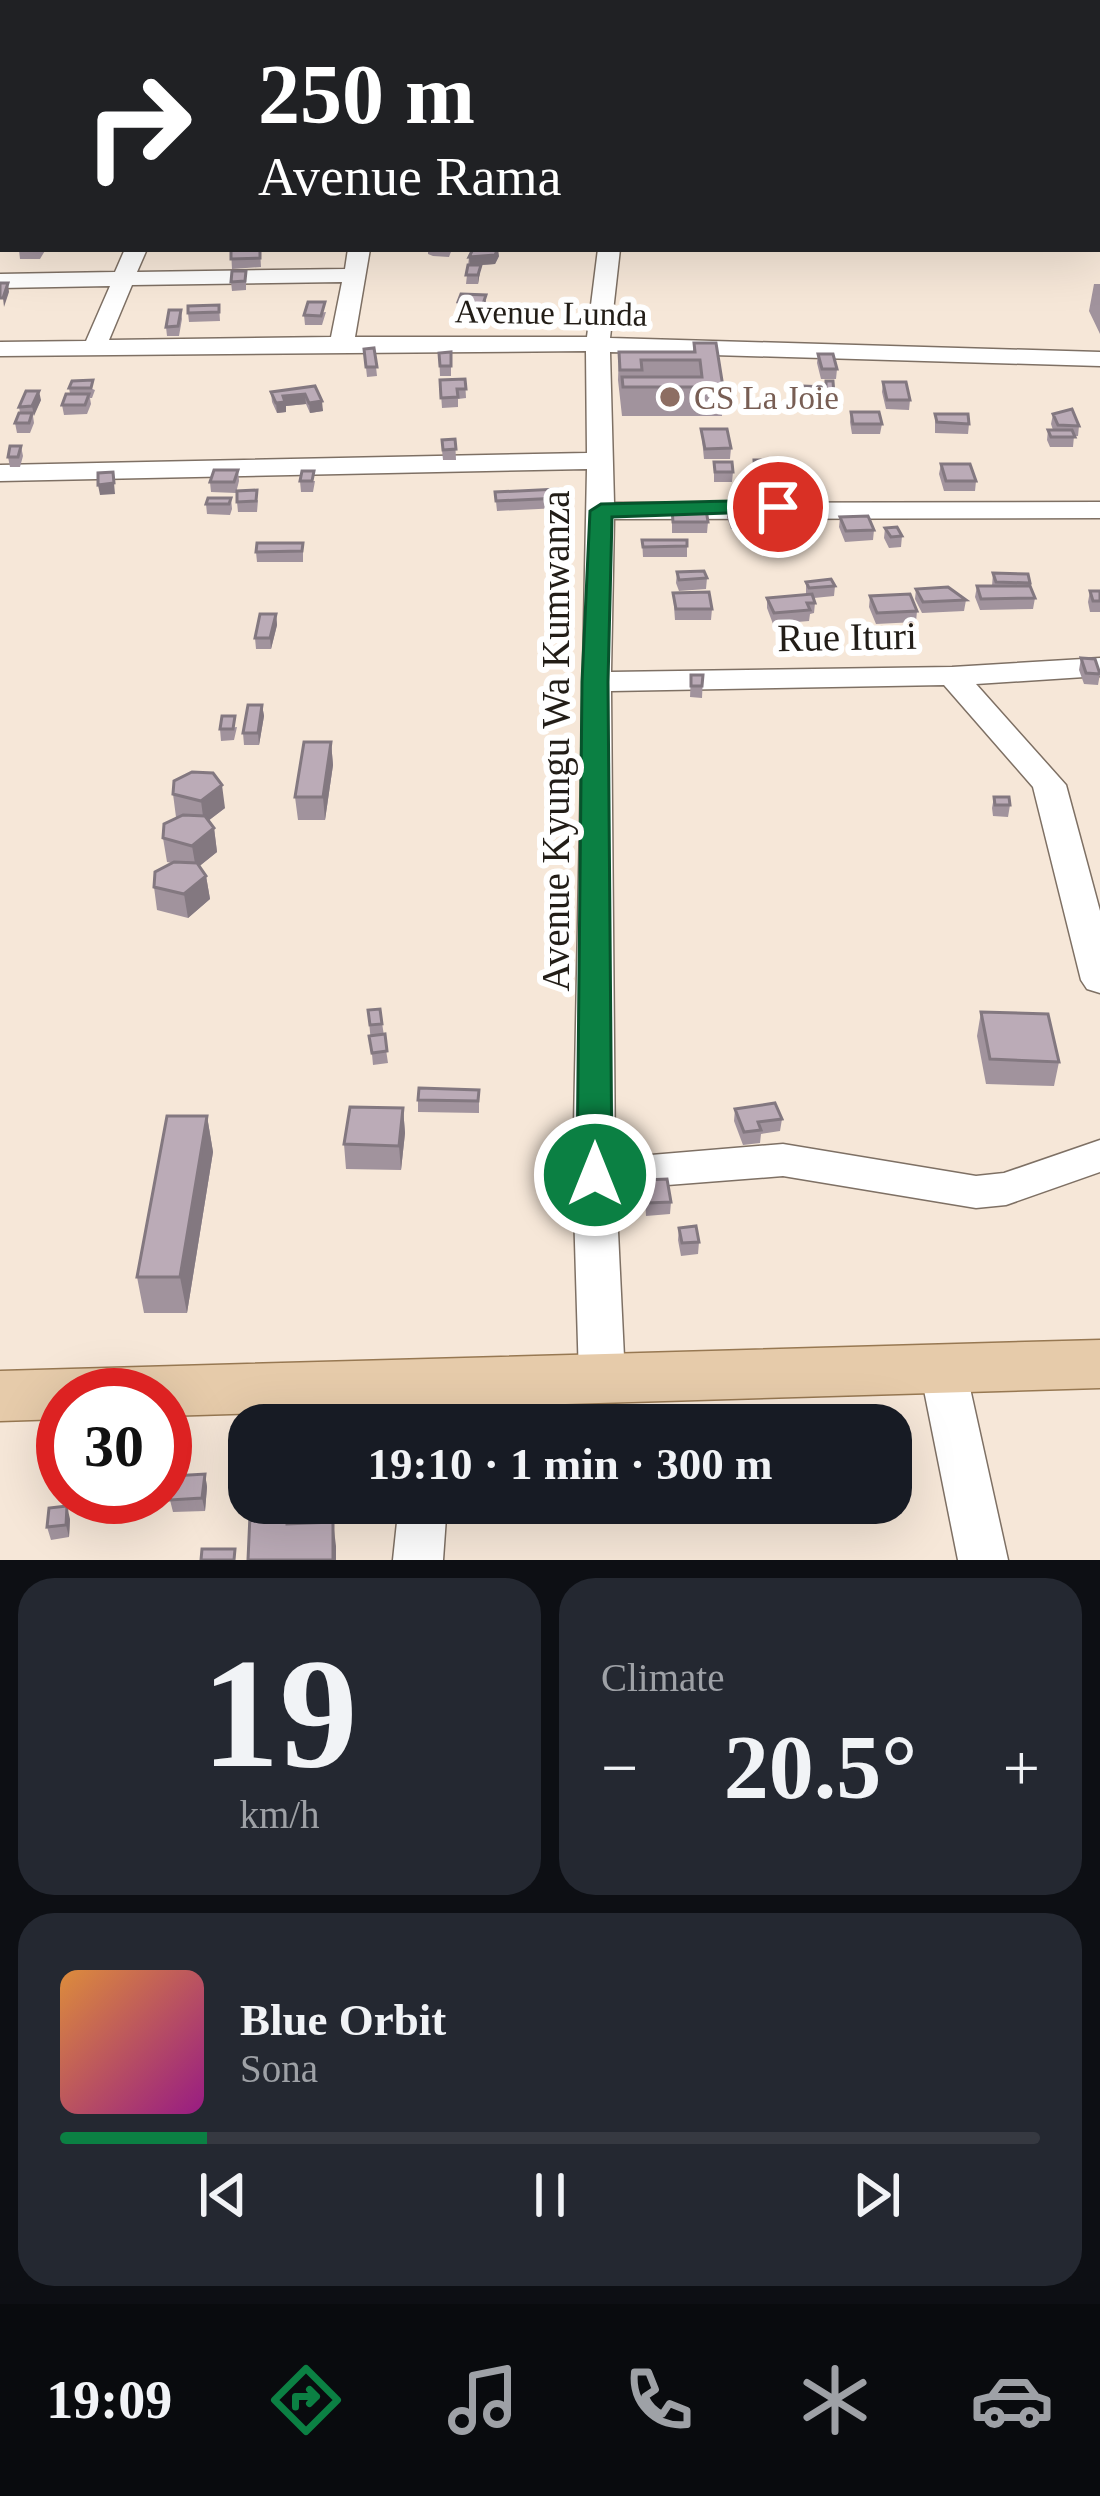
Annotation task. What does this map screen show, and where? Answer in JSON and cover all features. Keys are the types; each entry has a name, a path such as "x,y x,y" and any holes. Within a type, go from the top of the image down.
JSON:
{"main road":[{"path":"0,1396 432,1404 602,1378 1100,1364"}],"street":[{"path":"94,349 135,252"},
{"path":"342,342 358,252"},
{"name":"Avenue Kyungu Wa Kumwanza","path":"602,1378 595,1175 595,682 601,511 598,344 609,252"},
{"path":"0,281 354,275"},
{"name":"Avenue Lunda","path":"0,349 342,342 598,344 1100,359"},
{"path":"0,473 598,461"},
{"path":"601,511 1100,510"},
{"name":"Rue Ituri","path":"595,682 952,676 1100,667"},
{"path":"952,676 1048,785 1100,980"},
{"path":"595,1175 782,1160 976,1192 1006,1189 1100,1156"},
{"path":"943,1370 983,1560"},
{"path":"418,1560 421,1524"}],"building":[{"path":"231,252 260,252 260,258 231,259"},
{"path":"472,252 496,252 495,255 469,257"},
{"path":"468,265 481,265 478,275 466,275"},
{"path":"232,271 246,271 245,281 231,282"},
{"path":"461,294 486,295 483,304 458,302"},
{"path":"308,302 325,302 321,316 304,315"},
{"path":"219,305 219,312 188,313 188,306"},
{"path":"169,310 181,310 178,326 166,327"},
{"path":"694,343 716,343 723,387 623,387 622,377 702,377 700,360 641,360 642,370 620,370 619,352 695,352"},
{"path":"374,348 377,367 366,367 364,349"},
{"path":"451,352 451,366 440,366 439,353"},
{"path":"818,354 833,354 837,369 822,369"},
{"path":"465,379 466,389 457,389 458,397 441,398 440,380"},
{"path":"93,380 91,388 69,388 72,381"},
{"path":"826,381 833,381 834,395 804,394 804,386 826,387"},
{"path":"883,382 906,382 910,400 887,400"},
{"path":"315,386 322,401 309,403 305,394 283,396 285,402 276,403 271,392"},
{"path":"26,391 39,391 32,406 19,407"},
{"path":"66,394 89,394 85,405 62,405"},
{"path":"1072,409 1079,426 1058,425 1053,414"},
{"path":"851,412 879,412 882,424 853,424"},
{"path":"19,413 32,413 29,423 15,423"},
{"path":"935,414 968,414 969,424 937,422"},
{"path":"701,429 727,429 731,448 705,449"},
{"path":"1048,430 1072,430 1075,437 1051,437"},
{"path":"455,439 456,449 443,450 442,440"},
{"path":"10,446 21,446 18,457 8,457"},
{"path":"754,460 783,460 785,476 755,476"},
{"path":"714,462 732,462 733,472 715,472"},
{"path":"941,464 970,464 976,481 946,481"},
{"path":"214,470 238,470 234,482 210,482"},
{"path":"302,471 314,471 312,481 300,481"},
{"path":"113,472 114,483 98,485 98,473"},
{"path":"558,489 559,498 496,501 495,492"},
{"path":"257,490 256,501 237,502 237,491"},
{"path":"208,498 231,498 229,504 206,504"},
{"path":"742,506 746,518 731,518 728,507"},
{"path":"672,509 706,509 708,522 673,522"},
{"path":"868,516 874,530 846,531 840,517"},
{"path":"897,527 902,536 891,537 885,528"},
{"path":"771,529 778,542 766,543 760,530"},
{"path":"642,540 687,540 687,546 643,547"},
{"path":"257,543 303,543 302,551 256,552"},
{"path":"704,571 707,578 679,580 677,572"},
{"path":"993,573 1028,574 1030,583 996,582"},
{"path":"831,579 835,586 809,588 806,582"},
{"path":"977,586 1030,586 1035,598 981,599"},
{"path":"948,587 966,600 923,602 916,589"},
{"path":"709,592 712,609 676,609 673,593"},
{"path":"812,594 815,603 807,603 810,610 774,613 767,598"},
{"path":"910,594 917,611 877,613 870,596"},
{"path":"260,614 276,614 270,638 255,638"},
{"path":"1081,658 1095,659 1100,674 1086,673"},
{"path":"691,675 703,675 702,686 691,686"},
{"path":"248,705 262,705 258,733 243,733"},
{"path":"222,716 235,716 233,729 220,729"},
{"path":"304,742 331,742 323,797 295,797"},
{"path":"192,772 213,773 222,785 201,801 173,794 174,781"},
{"path":"994,797 1009,797 1010,805 995,805"},
{"path":"183,815 205,816 214,828 192,846 163,838 164,824"},
{"path":"174,862 197,863 206,876 184,894 154,887 155,872"},
{"path":"380,1009 382,1024 370,1025 368,1010"},
{"path":"981,1012 1048,1014 1059,1062 990,1059"},
{"path":"385,1034 387,1051 372,1053 369,1036"},
{"path":"419,1088 479,1090 478,1101 418,1100"},
{"path":"775,1103 782,1119 758,1122 761,1130 744,1132 735,1109"},
{"path":"350,1107 403,1108 399,1146 344,1144"},
{"path":"167,1116 207,1116 180,1277 137,1277"},
{"path":"667,1179 671,1202 647,1203 644,1180"},
{"path":"696,1226 699,1242 682,1243 679,1228"},
{"path":"205,1474 202,1498 192,1499 192,1475"},
{"path":"250,1524 333,1524 333,1560 248,1560"},
{"path":"202,1549 235,1549 234,1560 201,1560"}],"place":[{"name":"CS La Joie","path":"670,397"}],"route":[{"path":"595,1175 595,682 601,511 778,507"}]}
